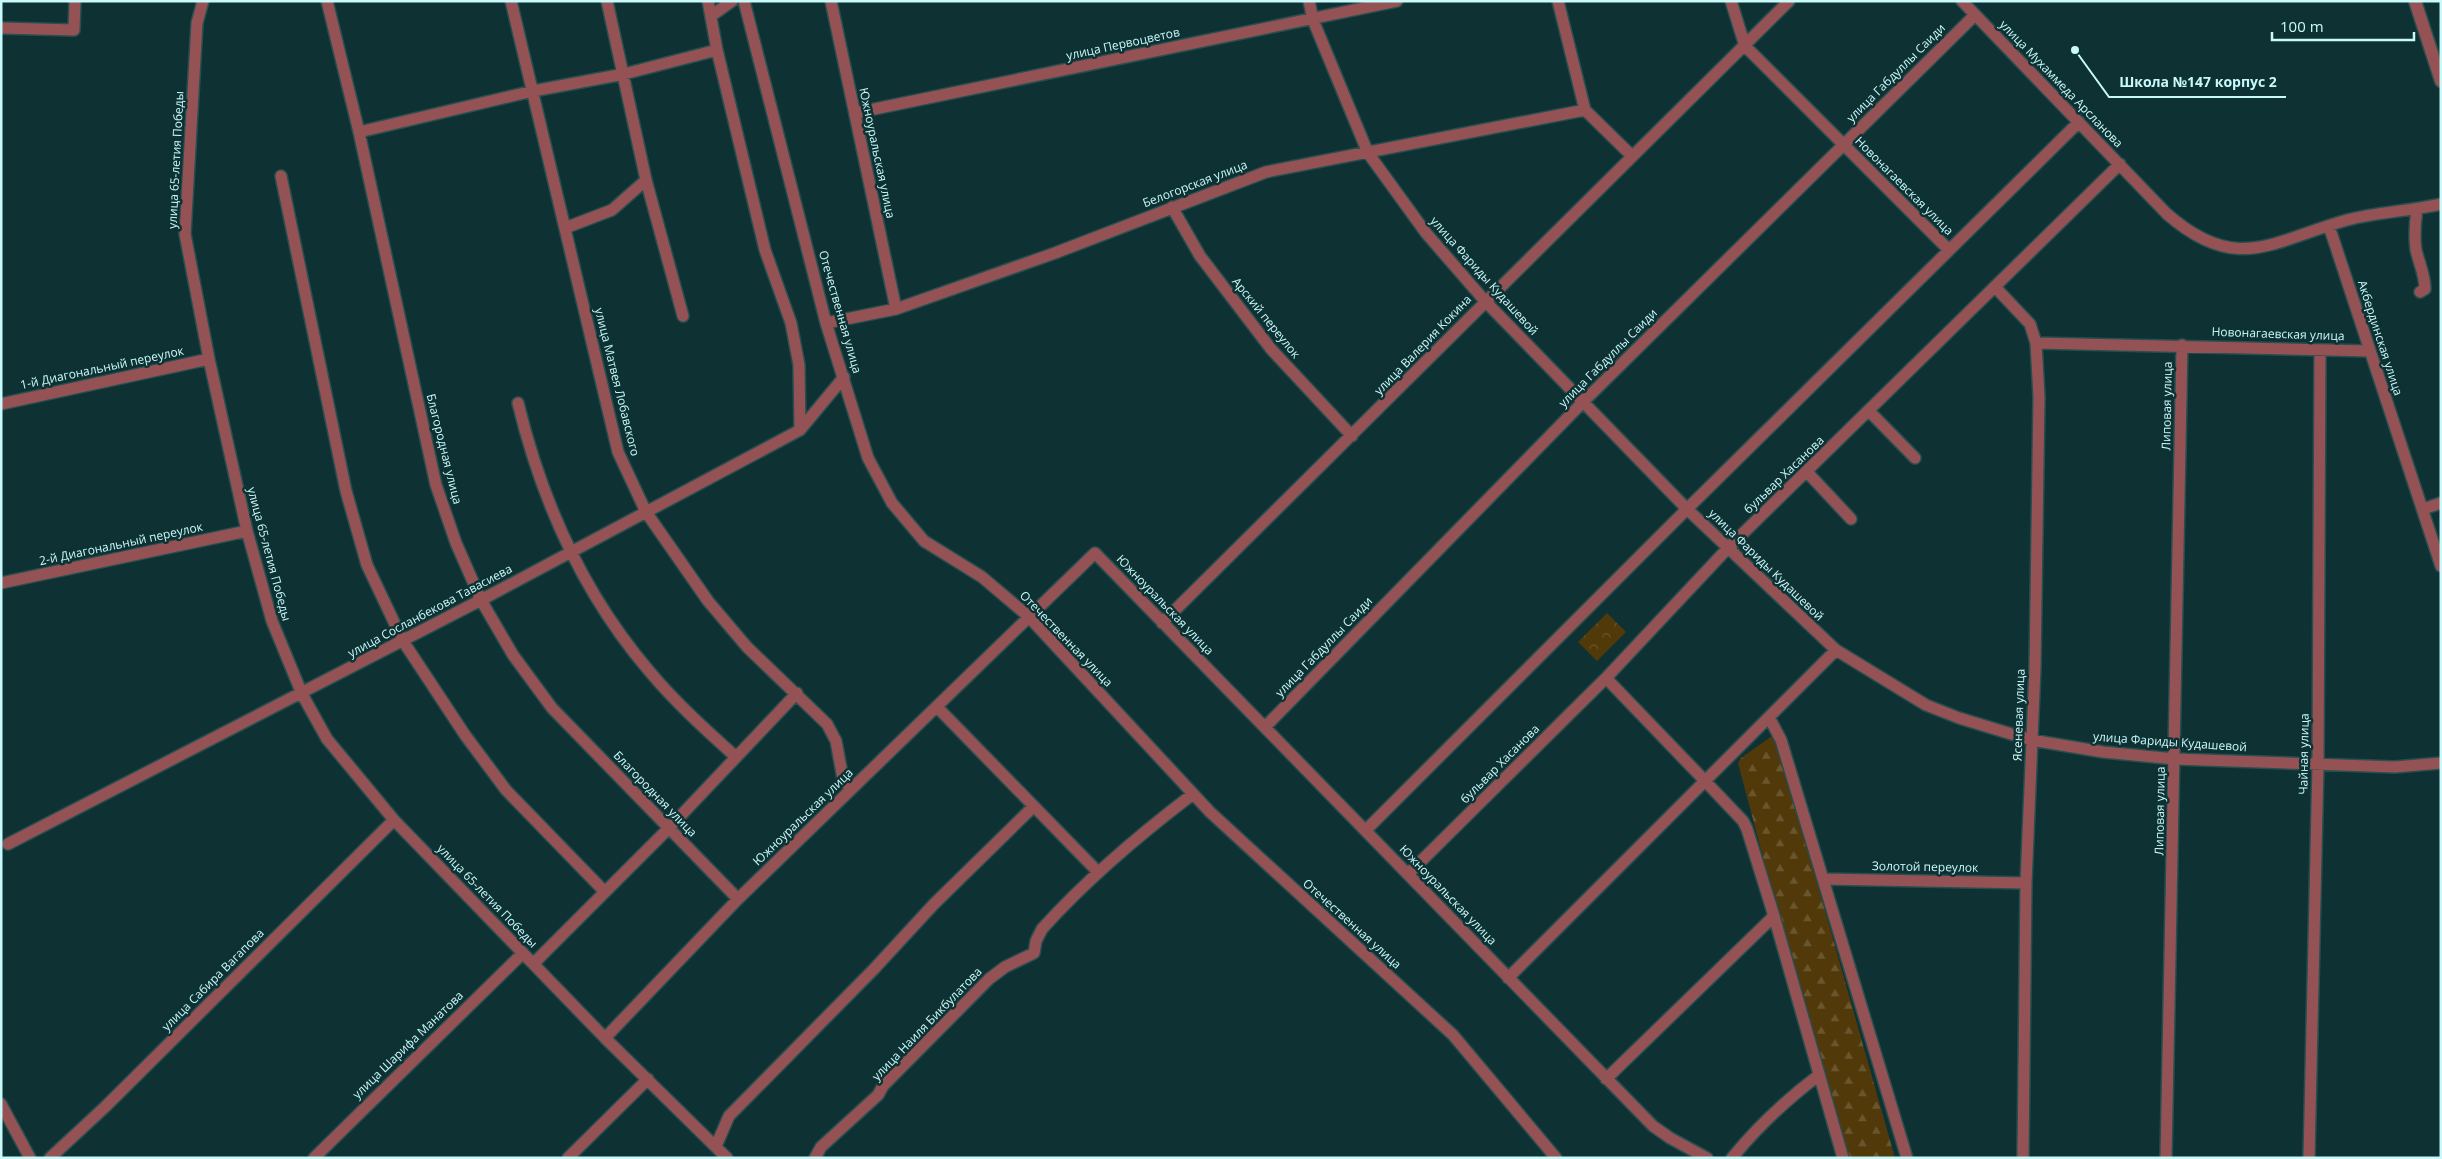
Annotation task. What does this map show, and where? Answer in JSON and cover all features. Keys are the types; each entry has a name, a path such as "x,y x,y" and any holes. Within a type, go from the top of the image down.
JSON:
{"street":[{"path":"1,28 74,30 75,1"},
{"name":"улица 65-летия Победы","path":"203,1 197,23 185,234 209,360 247,531 272,621 302,694 327,739 394,820 605,1038 727,1158"},
{"name":"Благородная улица","path":"327,1 359,132 436,485 456,543 481,600 513,656 552,708 738,899"},
{"name":"улица Матвея Лобавского","path":"511,1 618,452 646,512 714,608 747,647 797,693 827,724 836,740 844,779 851,789"},
{"path":"607,1 646,180 683,316"},
{"path":"708,1 717,50 764,250 791,323 799,365 800,430"},
{"path":"711,16 732,1"},
{"name":"Отечественная улица","path":"744,1 826,323 868,458 892,503 924,541 982,577 1028,616 1210,812 1453,1035 1548,1151 1556,1158"},
{"name":"Южноуральская улица","path":"831,1 896,309"},
{"name":"улица Фариды Кудашевой","path":"1309,1 1313,20 1368,152 1426,233 1485,301 1687,509 1836,650 1926,705 1959,718 2031,740 2103,752 2175,758 2395,767 2441,763"},
{"name":"улица Первоцветов","path":"854,113 1313,20 1397,1"},
{"path":"1558,1 1585,110 1632,156"},
{"name":"Новонагаевская улица","path":"1731,1 1745,46 1949,250"},
{"name":"улица Валерия Кокина","path":"1162,623 1789,1"},
{"name":"улица Мухаммеда Арсланова","path":"1962,1 2183,227 2202,240 2223,247 2245,249 2265,246 2329,226"},
{"path":"2415,1 2441,82"},
{"name":"улица Габдуллы Саиди","path":"1266,726 1583,402 1975,15"},
{"path":"359,132 533,91 624,74 717,50"},
{"name":"Белогорская улица","path":"826,323 896,309 1055,253 1266,172 1585,110"},
{"path":"1366,830 1687,509 2079,122"},
{"name":"бульвар Хасанова","path":"1408,874 1606,678 1728,548 1996,288 2120,164"},
{"path":"281,176 346,491 367,565 403,641 465,735 506,790 604,891"},
{"path":"565,228 612,210 646,180"},
{"path":"2329,226 2357,218 2441,204"},
{"name":"Арский переулок","path":"1172,207 1200,256 1265,341 1352,436"},
{"path":"2417,209 2414,226 2416,251 2425,280 2425,289 2420,292"},
{"name":"Акбердинская улица","path":"2329,226 2441,566"},
{"name":"Ясеневая улица","path":"1996,288 2030,324 2036,342 2039,396 2034,668 2026,883 2023,1158"},
{"name":"Новонагаевская улица","path":"2036,342 2369,351"},
{"name":"Липовая улица","path":"2166,1158 2182,345"},
{"name":"Чайная улица","path":"2309,1158 2318,764 2320,350"},
{"name":"1-й Диагональный переулок","path":"1,404 209,360"},
{"name":"улица Сосланбекова Тавасиева","path":"8,844 302,694 800,430 844,377"},
{"path":"518,403 543,490 570,552 617,629 649,672 690,715 736,758"},
{"path":"1869,411 1915,458"},
{"path":"1807,472 1851,519"},
{"path":"2423,509 2441,503"},
{"name":"2-й Диагональный переулок","path":"1,583 247,531"},
{"name":"Южноуральская улица","path":"605,1038 738,899 1095,553 1162,623 1266,726 1653,1126 1670,1138 1707,1158"},
{"path":"1508,978 1770,719 1836,650"},
{"path":"1606,678 1706,782 1747,829 1774,916 1843,1158"},
{"path":"534,963 669,828 797,693"},
{"path":"937,707 1098,872"},
{"path":"1770,719 1782,740 1907,1158"},
{"name":"улица Наиля Бикбулатова","path":"815,1158 821,1147 878,1095 884,1086 989,979 1005,967 1034,953 1036,941 1042,929 1098,872 1192,794"},
{"path":"716,1146 729,1116 874,969 934,904 1034,806"},
{"name":"улица Сабира Вагапова","path":"50,1158 105,1107 394,820"},
{"name":"Золотой переулок","path":"1823,879 2026,883"},
{"path":"1606,1079 1774,916"},
{"name":"улица Шарифа Манатова","path":"314,1158 522,953"},
{"path":"1732,1158 1752,1133 1782,1104 1819,1075"},
{"path":"568,1158 648,1079"},
{"path":"1,1104 30,1158"}],"green space":[{"path":"1607,613 1626,632 1597,661 1578,642"},
{"path":"1772,736 1777,741 1895,1158 1843,1158 1738,763 1741,758"}],"place":[{"name":"Школа №147 корпус 2","path":"2075,50"}]}
